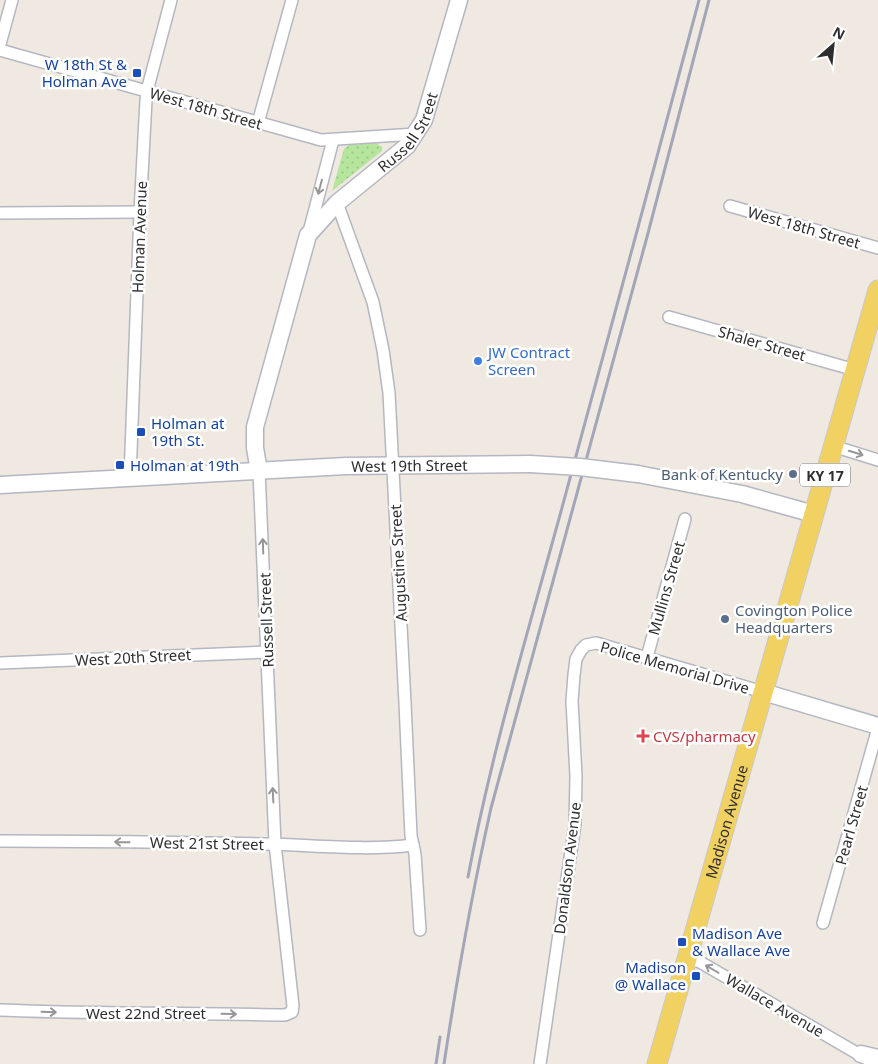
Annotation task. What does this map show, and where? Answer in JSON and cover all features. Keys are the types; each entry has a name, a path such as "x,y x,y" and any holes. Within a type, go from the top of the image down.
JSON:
{"main road":[{"name":"Madison Avenue","path":"657,1064 878,290"}],"street":[{"path":"0,44 12,0"},
{"name":"Holman Avenue","path":"130,478 140,212 147,91 170,0"},
{"path":"258,123 292,0"},
{"name":"Russell Street","path":"308,235 337,203 407,146 416,134 424,120 432,97 459,0"},
{"name":"West 18th Street","path":"0,50 321,140 416,134"},
{"name":"Russell Street","path":"292,1012 293,1006 276,844 259,471 255,448 255,427 333,140"},
{"name":"Augustine Street","path":"337,203 373,302 383,350 388,393 411,836 420,930"},
{"name":"West 18th Street","path":"730,206 878,248"},
{"path":"0,213 140,212"},
{"name":"Shaler Street","path":"669,317 854,370"},
{"path":"833,446 878,460"},
{"name":"West 19th Street","path":"0,486 346,466 530,464 586,467 638,474 742,494 814,514"},
{"name":"Mullins Street","path":"646,657 686,519"},
{"name":"Police Memorial Drive","path":"586,645 596,643 763,692"},
{"name":"Donaldson Avenue","path":"540,1064 575,824 576,776 572,701 574,675 576,659 586,645"},
{"name":"West 20th Street","path":"0,663 266,652"},
{"path":"763,692 878,727"},
{"name":"Pearl Street","path":"823,922 878,727"},
{"name":"West 21st Street","path":"0,840 388,847 413,845"},
{"name":"Wallace Avenue","path":"688,958 700,962 861,1054 875,1064"},
{"name":"West 22nd Street","path":"0,1010 72,1013 286,1015 292,1012"},
{"path":"861,1054 878,1058"}],"green space":[{"path":"376,143 382,147 382,151 332,191 344,149 349,145"}],"railway":[{"path":"468,877 487,785 510,695 699,0"},
{"path":"444,1064 465,936 491,808 647,237 709,0"},
{"path":"436,1064 440,1037"}],"place":[{"name":"W 18th St & Holman Ave","path":"137,73"},
{"name":"JW Contract Screen","path":"478,361"},
{"name":"Holman at 19th St.","path":"141,432"},
{"name":"Holman at 19th","path":"120,465"},
{"name":"Bank of Kentucky","path":"793,474"},
{"name":"Covington Police Headquarters","path":"725,619"},
{"name":"CVS/pharmacy","path":"643,736"},
{"name":"Madison Ave & Wallace Ave","path":"682,942"},
{"name":"Madison @ Wallace","path":"696,976"}]}
